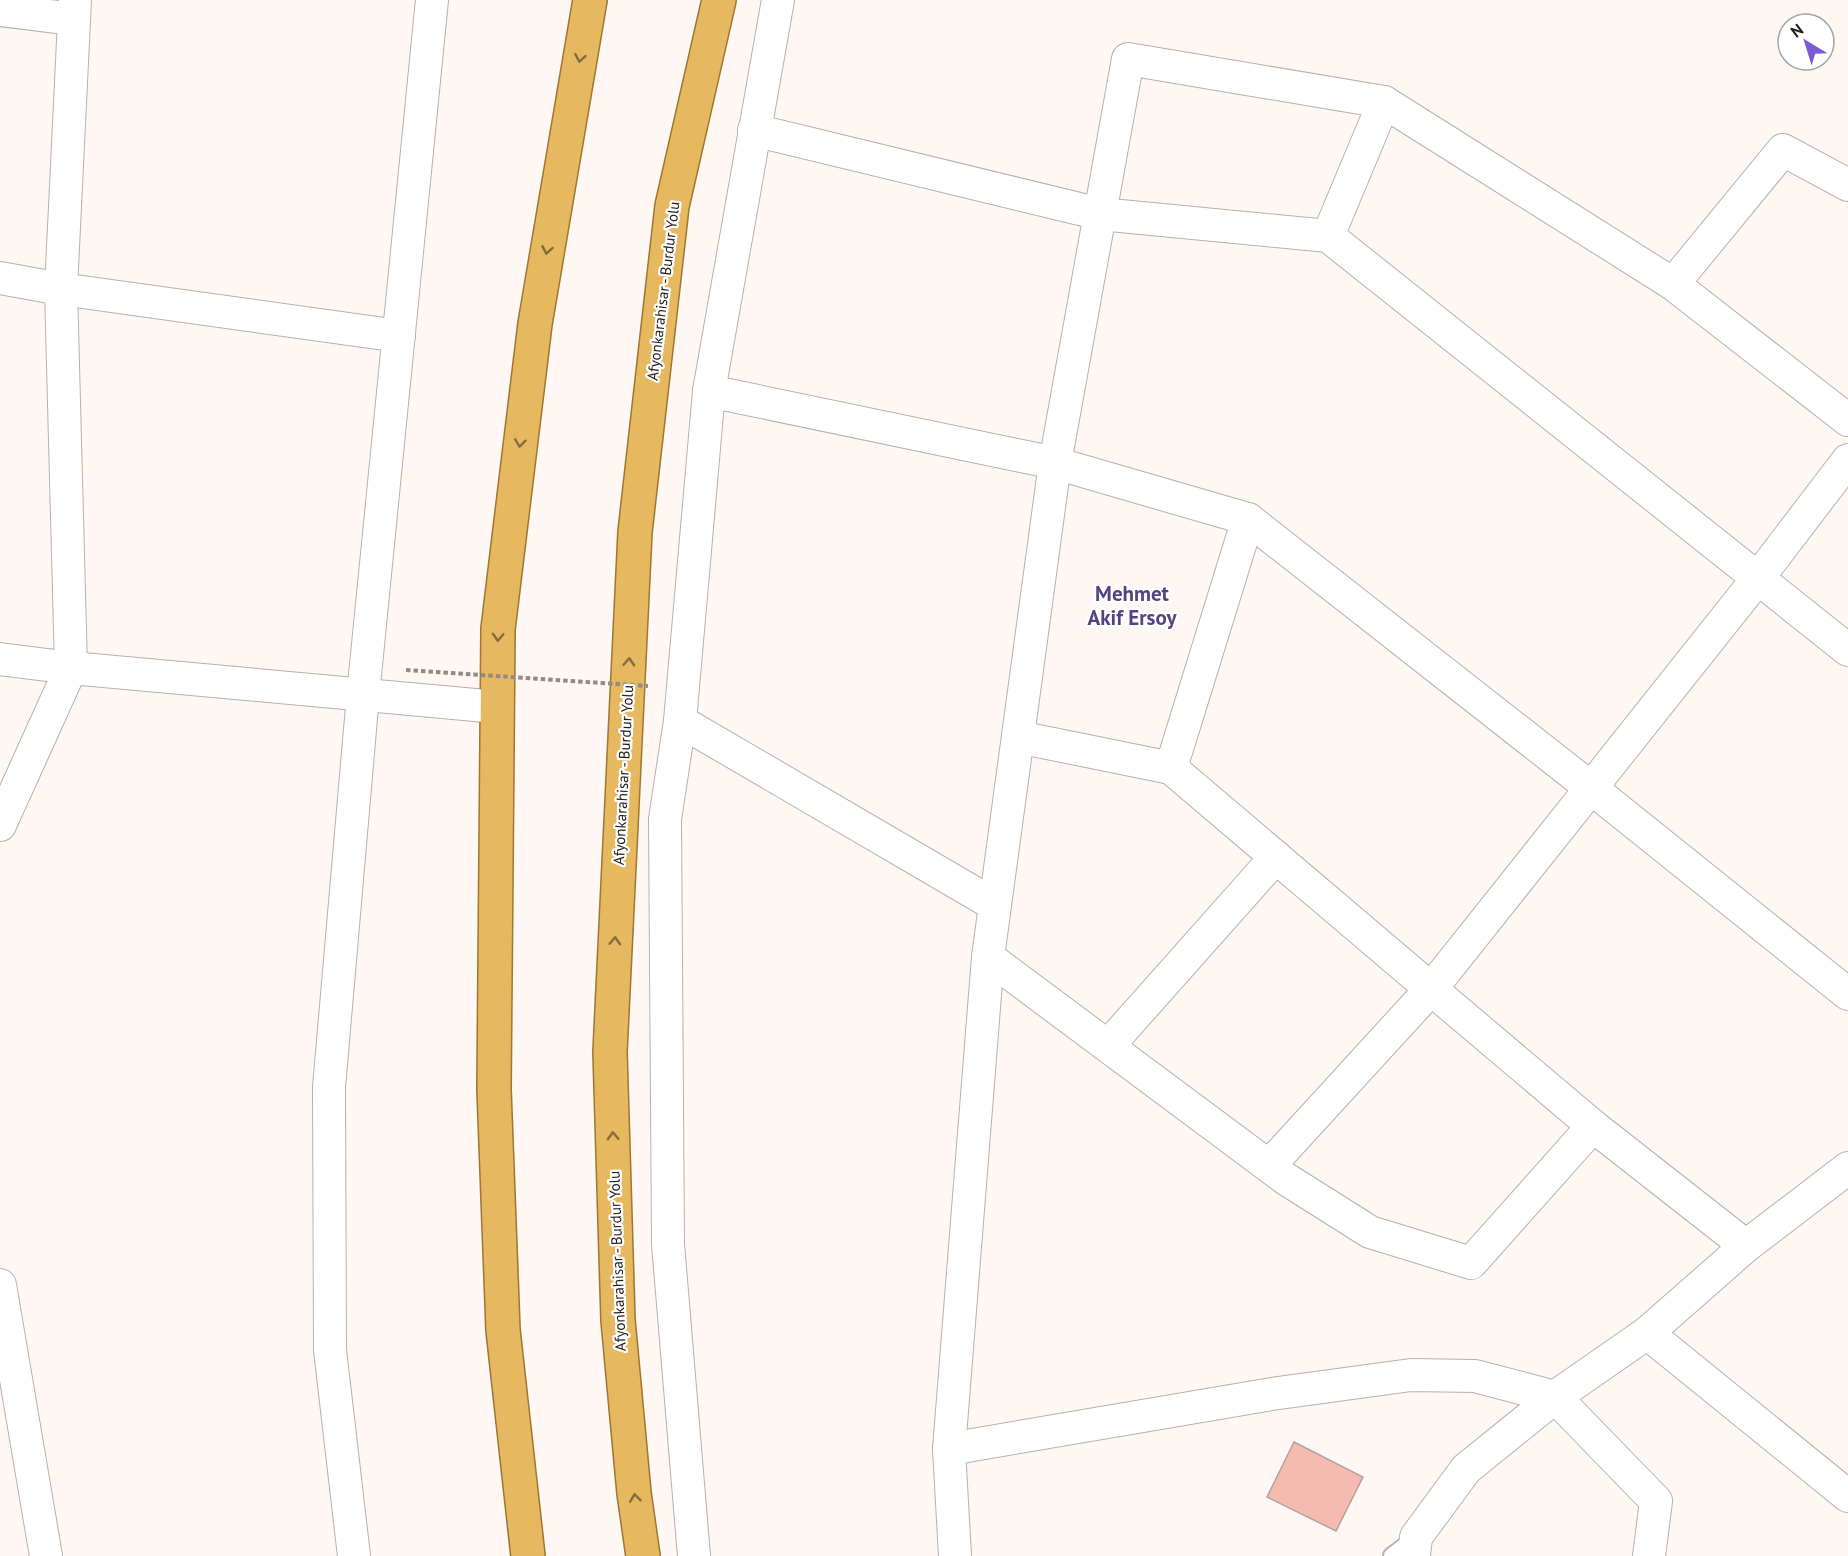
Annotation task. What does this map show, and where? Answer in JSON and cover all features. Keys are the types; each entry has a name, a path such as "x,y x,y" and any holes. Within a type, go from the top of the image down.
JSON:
{"highway":[{"path":"528,1556 503,1330 494,1089 498,629 535,324 590,0"},
{"name":"Afyonkarahisar - Burdur Yolu","path":"643,1556 634,1493 618,1320 610,1052 633,568 635,532 672,206 719,0"}],"street":[{"path":"354,1556 330,1350 329,1087 363,695 432,0"},
{"path":"694,1556 668,1245 666,819 680,722 709,390 778,0"},
{"path":"0,10 75,9 61,289 71,668 0,825"},
{"path":"955,1556 949,1449 988,957 1055,463 1128,59 1384,102 1673,284 1848,420"},
{"path":"1328,236 1384,102"},
{"path":"754,130 1100,214 1328,236 1848,650"},
{"path":"1673,284 1783,150 1848,185"},
{"path":"0,278 61,289 399,336"},
{"path":"709,390 1055,463 1248,519 1591,788 1848,994"},
{"path":"1269,1166 1431,988 1758,578 1848,459"},
{"path":"1171,768 1248,519"},
{"path":"0,659 71,668 497,707"},
{"path":"680,722 995,905"},
{"path":"1018,737 1171,768 1593,1126 1746,1246"},
{"path":"1108,1046 1276,857"},
{"path":"988,957 1269,1166 1370,1232 1471,1263 1593,1126"},
{"path":"1415,1547 1466,1469 1555,1398 1647,1333 1746,1246 1848,1168"},
{"path":"0,1285 46,1556"},
{"path":"1647,1333 1848,1496"},
{"path":"949,1449 1272,1394 1411,1375 1475,1376 1555,1398 1656,1501 1649,1556"}],"lane":[{"path":"1392,1556 1415,1547"}],"path":[{"path":"406,670 648,686"}],"building":[{"path":"1294,1442 1363,1477 1336,1531 1267,1497"}],"district":[{"name":"Mehmet Akif Ersoy","path":"1132,605"}]}
